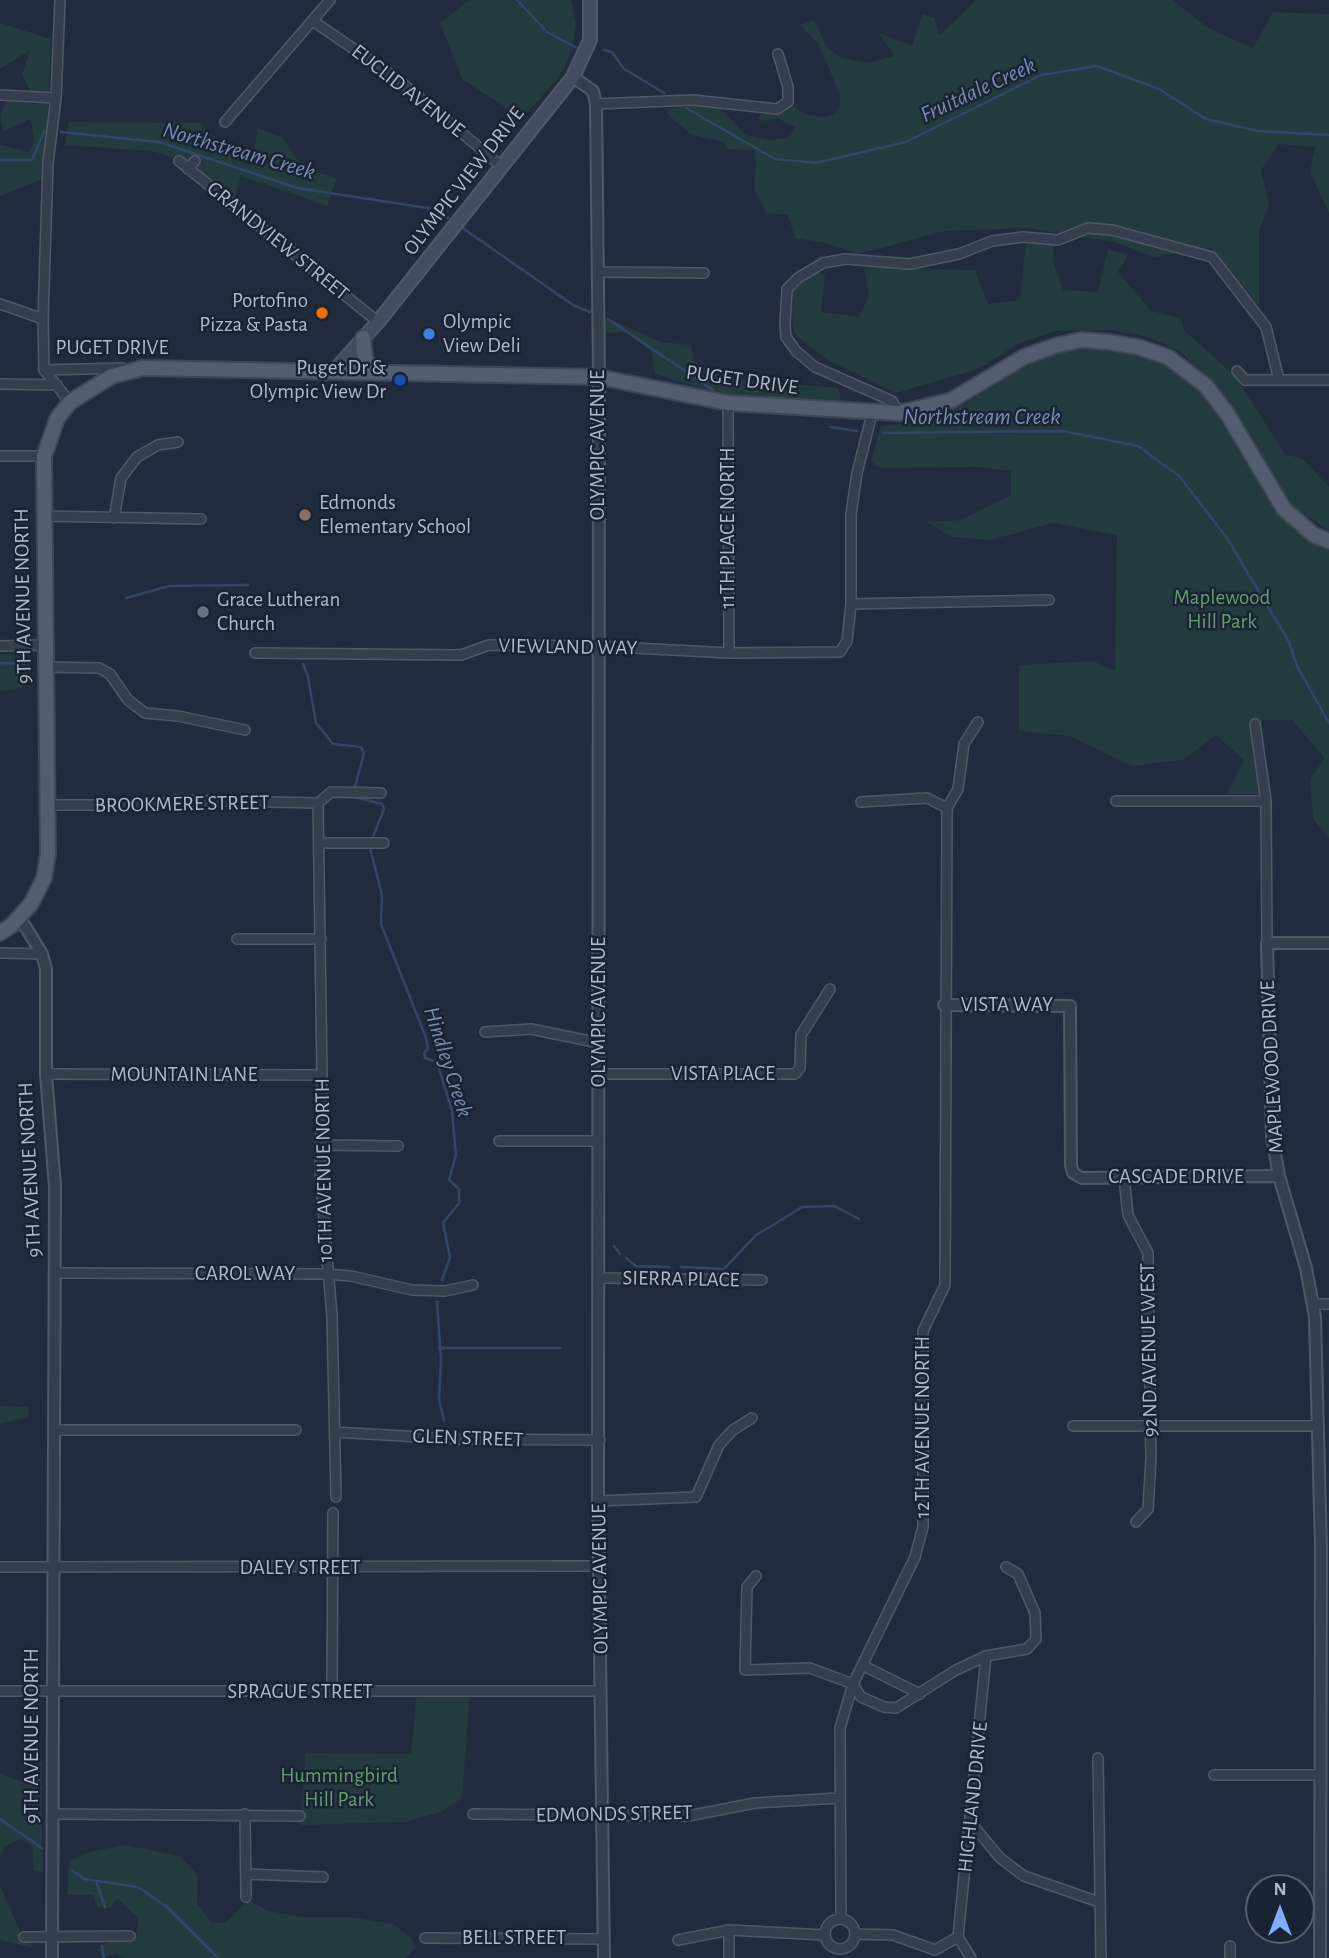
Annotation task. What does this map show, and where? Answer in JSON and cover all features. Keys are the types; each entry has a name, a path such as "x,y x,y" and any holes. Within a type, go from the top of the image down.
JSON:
{"main road":[{"name":"OLYMPIC VIEW DRIVE","path":"334,371 378,322 500,164 573,77 590,40 590,0"},
{"path":"363,338 365,359 376,372"},
{"name":"PUGET DRIVE","path":"143,368 599,377 728,403 872,414 899,413 952,400 1024,356 1054,346 1081,340 1138,347 1168,357 1206,386 1228,415 1284,509 1314,535 1329,541"},
{"name":"9TH AVENUE NORTH","path":"20,918 38,891 46,869 42,516 44,456 57,419 71,402 112,376 143,368"},
{"path":"0,933 20,918"}],"street":[{"path":"60,0 56,98 48,163 44,370 71,402"},
{"path":"225,122 330,0"},
{"name":"EUCLID AVENUE","path":"313,21 396,79 500,164"},
{"path":"573,77 593,91 596,104 692,100 777,109 788,102 788,87 778,54"},
{"path":"0,96 56,98"},
{"name":"OLYMPIC AVENUE","path":"596,104 599,377 598,1501 604,1958"},
{"name":"GRANDVIEW STREET","path":"179,161 378,322"},
{"path":"188,169 195,161"},
{"path":"899,413 892,401 815,368 796,351 786,337 785,325 787,289 797,278 823,263 845,259 910,264 960,254 992,241 1023,237 1058,240 1088,228 1112,230 1212,257 1266,327 1279,380"},
{"path":"598,272 704,273"},
{"path":"0,304 43,319"},
{"name":"PUGET DRIVE","path":"44,370 143,368"},
{"path":"1237,371 1245,380 1329,380"},
{"name":"PUGET DRIVE","path":"0,384 57,385"},
{"name":"11TH PLACE NORTH","path":"728,403 729,653"},
{"path":"872,414 857,473 851,514 851,604 1049,600"},
{"path":"114,518 121,478 137,457 158,444 178,442"},
{"path":"0,456 44,456"},
{"path":"42,516 201,520"},
{"name":"VIEWLAND WAY","path":"255,653 461,655 489,645 597,646 729,653 840,652 847,640 851,604"},
{"path":"0,646 45,645"},
{"path":"45,667 99,668 110,674 128,700 145,713 178,716 245,730"},
{"name":"12TH AVENUE NORTH","path":"841,1918 840,1728 853,1684 915,1557 923,1527 923,1331 945,1285 944,1004 947,808 958,789 964,744 978,722"},
{"name":"MAPLEWOOD DRIVE","path":"1255,724 1266,801 1270,1116 1279,1176 1314,1304 1318,1426 1324,1499 1325,1717 1320,1775 1325,1916 1320,1958"},
{"path":"318,803 331,792 381,793"},
{"path":"861,802 927,798 947,808"},
{"name":"BROOKMERE STREET","path":"46,806 156,805 176,800 318,803"},
{"path":"1116,801 1266,801"},
{"name":"10TH AVENUE NORTH","path":"318,803 322,1075 320,1144 327,1275 332,1316 336,1497"},
{"path":"319,843 384,843"},
{"name":"9TH AVENUE NORTH","path":"20,918 42,954 46,969 46,1074 55,1187 52,1958"},
{"path":"237,939 321,939"},
{"path":"1267,943 1329,943"},
{"path":"0,953 42,954"},
{"name":"VISTA PLACE","path":"598,1074 795,1074 800,1068 801,1035 830,989"},
{"name":"VISTA WAY","path":"944,1004 1070,1006 1073,1173"},
{"path":"485,1032 531,1029 599,1043"},
{"name":"MOUNTAIN LANE","path":"46,1074 322,1075"},
{"path":"499,1141 599,1141"},
{"path":"320,1144 398,1146"},
{"name":"CASCADE DRIVE","path":"1073,1173 1082,1178 1279,1176"},
{"name":"92ND AVENUE WEST","path":"1124,1178 1128,1215 1148,1253 1149,1509 1136,1522"},
{"name":"CAROL WAY","path":"56,1273 351,1276 412,1290 445,1291 473,1285"},
{"name":"SIERRA PLACE","path":"600,1278 762,1280"},
{"path":"1314,1304 1329,1304"},
{"path":"598,1501 696,1497 719,1445 733,1430 752,1418"},
{"path":"1073,1426 1318,1426"},
{"path":"55,1430 296,1430"},
{"name":"GLEN STREET","path":"335,1432 453,1439 600,1440"},
{"path":"332,1513 332,1692"},
{"name":"DALEY STREET","path":"0,1567 599,1566"},
{"path":"756,1576 747,1587 745,1670 810,1668 853,1684 862,1698 884,1707 896,1708 956,1670 986,1656 1027,1649 1035,1639 1035,1614 1018,1574 1006,1567"},
{"name":"HIGHLAND DRIVE","path":"958,1937 986,1656"},
{"path":"864,1666 920,1694"},
{"name":"SPRAGUE STREET","path":"0,1691 601,1691"},
{"path":"1098,1758 1101,1958"},
{"path":"1214,1775 1320,1775"},
{"name":"EDMONDS STREET","path":"473,1814 688,1816 755,1803 839,1798"},
{"path":"53,1814 300,1816"},
{"path":"245,1814 246,1897"},
{"path":"971,1823 1000,1858 1024,1876 1099,1902"},
{"path":"246,1874 323,1877"},
{"path":"841,1918 850,1922 856,1934 851,1944 840,1954 829,1944 825,1935 831,1922 841,1918"},
{"path":"678,1940 729,1930 825,1935"},
{"path":"729,1930 729,1958"},
{"path":"856,1934 893,1935 938,1954 958,1937 971,1958"},
{"path":"24,1937 130,1936"},
{"name":"BELL STREET","path":"425,1938 604,1939"},
{"path":"1230,1946 1230,1958"}],"green space":[{"path":"469,0 571,0 576,25 571,54 559,77 522,118 462,79 440,23"},
{"path":"976,0 1173,0 1208,28 1253,48 1273,12 1329,14 1329,213 1310,172 1315,147 1279,144 1261,170 1269,204 1259,232 1259,306 1211,248 1154,257 1115,242 1027,228 944,231 859,254 826,243 795,238 788,215 766,213 754,188 754,150 726,149 724,142 692,135 666,113 673,108 695,105 720,109 746,135 770,140 789,138 795,127 779,119 758,121 760,115 792,106 808,115 824,117 834,115 840,106 840,96 819,44 800,25 814,20 827,47 841,58 867,63 894,56 879,33 912,46 922,14 934,18 940,35"},
{"path":"0,23 51,39 45,178 0,196 0,145 29,152 34,141 31,119 3,131 0,116 6,101 38,104 22,75 30,50 0,69"},
{"path":"69,122 200,123 230,155 254,151 258,128 283,138 302,167 337,178 327,206 241,176 235,197 185,161 152,151 65,145"},
{"path":"1053,241 1054,264 1063,290 1098,292 1108,249 1128,255 1118,272 1151,311 1181,318 1184,330 1235,376 1285,454 1303,459 1329,487 1329,531 1290,504 1228,401 1205,374 1180,352 1152,338 1113,330 1055,331 1018,344 978,369 896,393 828,360 794,334 790,290 819,271 825,277 821,312 859,317 869,296 864,267 975,270 988,304 1020,300 1026,242"},
{"path":"601,315 661,342 691,345 694,361 722,378 838,388 842,403 782,403 719,393 655,374 652,352 625,332 599,333"},
{"name":"Maplewood Hill Park","path":"1117,349 1165,363 1198,388 1310,540 1329,548 1329,838 1313,819 1310,779 1325,758 1292,720 1262,720 1267,794 1227,794 1244,760 1216,735 1183,760 1132,766 1070,736 1019,731 1019,665 1093,661 1115,671 1117,535 1053,523 990,540 952,537 926,522 960,520 1011,495 1011,471 979,467 879,468 871,461 881,426 913,423 964,405 1013,372 1061,350"},
{"path":"0,654 22,654 28,676 22,688 0,691"},
{"path":"0,1406 29,1407 28,1417 0,1424"},
{"name":"Hummingbird Hill Park","path":"417,1691 470,1691 462,1798 441,1812 405,1822 300,1825 306,1753 411,1754"},
{"path":"38,1756 42,1759 42,1872 34,1871 32,1846 21,1839 5,1846 0,1856 0,1773 18,1781 37,1780"},
{"path":"125,1845 180,1856 198,1875 197,1903 211,1922 225,1923 249,1900 268,1911 303,1917 349,1917 393,1924 411,1938 416,1947 406,1958 125,1958 116,1954 103,1958 97,1949 106,1943 137,1936 138,1918 117,1898 111,1908 97,1907 93,1895 67,1895 69,1861 89,1852"},
{"path":"0,1885 18,1927 34,1948 0,1940"}],"waterway":[{"name":"Fruitdale Creek","path":"517,0 547,32 577,48"},
{"name":"Fruitdale Creek","path":"604,50 612,52 623,68 664,93"},
{"name":"Fruitdale Creek","path":"686,108 775,159 816,163 906,142 1041,75 1097,66 1159,89 1206,119 1258,131 1329,135"},
{"name":"Northstream Creek","path":"0,160 32,160 44,132"},
{"name":"Northstream Creek","path":"61,132 159,142 297,188 434,209 448,218"},
{"name":"Northstream Creek","path":"461,227 573,305 590,312"},
{"name":"Northstream Creek","path":"608,319 713,390"},
{"name":"Northstream Creek","path":"830,427 857,431"},
{"name":"Northstream Creek","path":"884,433 1063,431 1138,446 1179,476 1227,538 1289,642 1297,666 1329,723"},
{"path":"126,598 169,586 248,585"},
{"name":"Hindley Creek","path":"0,663 24,664"},
{"path":"303,664 316,723 333,744 361,747 364,753 355,787"},
{"name":"Hindley Creek","path":"359,798 382,804 384,809 372,839"},
{"name":"Hindley Creek","path":"370,848 382,895 381,924 426,1038 428,1048 424,1053 425,1058 437,1062 452,1111 456,1155 449,1180 459,1189 459,1203 443,1223 450,1257 442,1280"},
{"name":"Hindley Creek","path":"681,1267 724,1269 755,1236 802,1207 834,1206 859,1219"},
{"name":"Hindley Creek","path":"614,1246 620,1254"},
{"name":"Hindley Creek","path":"626,1258 636,1266 669,1267"},
{"name":"Hindley Creek","path":"437,1301 441,1360 439,1400 444,1420"},
{"path":"439,1348 561,1348"},
{"path":"0,1819 42,1848"},
{"path":"72,1870 84,1879 138,1887 166,1906 218,1958"},
{"path":"96,1881 105,1907"},
{"path":"102,1946 104,1958"}],"place":[{"name":"Portofino Pizza & Pasta","path":"322,313"},
{"name":"Olympic View Deli","path":"429,334"},
{"name":"Puget Dr & Olympic View Dr","path":"400,380"},
{"name":"Edmonds Elementary School","path":"305,515"},
{"name":"Grace Lutheran Church","path":"203,612"}]}
